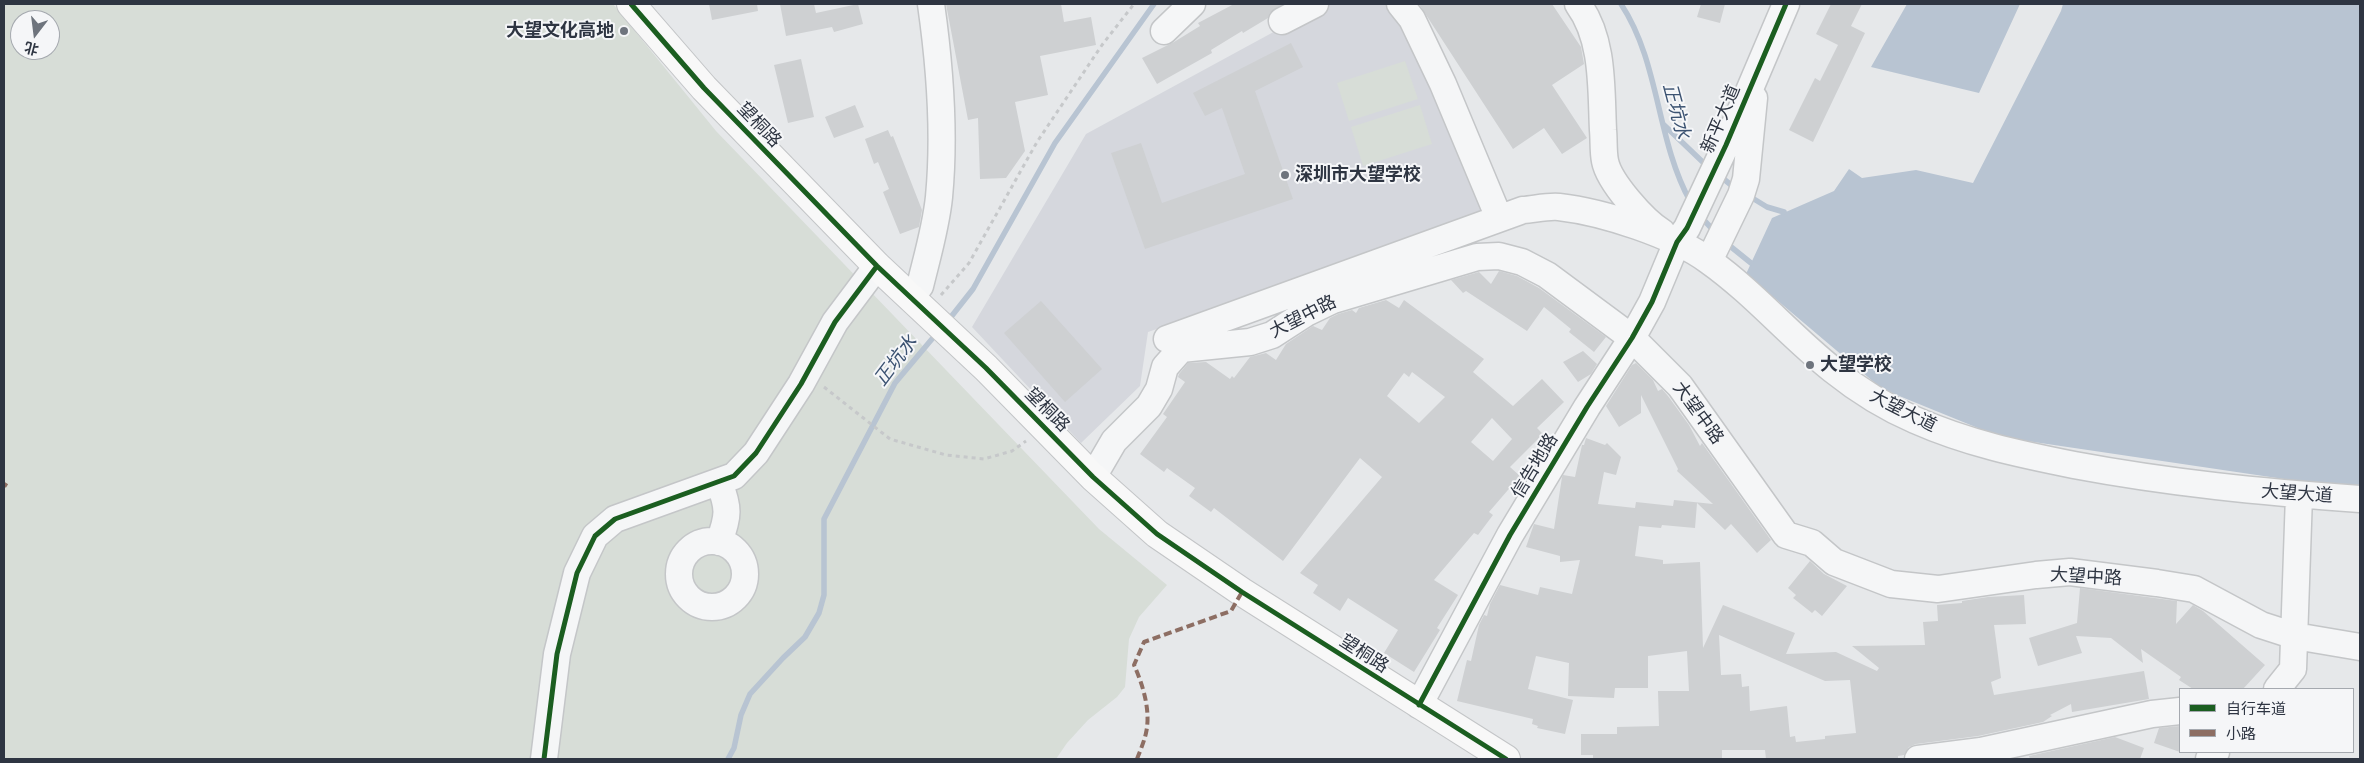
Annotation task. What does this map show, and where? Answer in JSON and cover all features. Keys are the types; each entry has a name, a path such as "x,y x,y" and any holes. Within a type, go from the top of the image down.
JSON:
{"main road":[{"name":"望桐路","path":"631,4 704,88 877,266 918,297 955,339 1093,477 1157,534 1242,592 1419,706 1506,759"}],"street":[{"path":"918,297 939,198 941,129 936,40 931,4"},
{"path":"1164,31 1192,4"},
{"path":"1282,22 1315,4"},
{"path":"1400,4 1412,19 1443,84 1499,218"},
{"path":"1578,4 1585,14 1600,68 1605,162 1614,179 1649,224 1682,235"},
{"name":"新平大道","path":"1682,235 1726,145 1786,4"},
{"name":"新平大道","path":"1713,254 1740,195 1748,164 1757,69"},
{"name":"大望大道","path":"1167,339 1499,218 1523,210 1558,207 1682,235 1713,254 1834,370 1872,397 1913,420 1955,437 1995,449 2149,479 2226,489 2360,499"},
{"name":"信告地路","path":"1419,706 1515,528 1587,407 1632,338 1652,302 1682,235"},
{"name":"大望中路","path":"1093,477 1114,441 1149,406 1159,389 1165,367 1182,349 1250,342 1272,335 1306,313 1333,300 1477,257 1499,256 1522,262 1547,275 1632,338 1680,386 1786,535 1812,543 1834,562 1890,584 1938,589 2070,572 2157,582 2194,590 2261,625 2295,636 2360,647"},
{"path":"544,759 557,654 577,573 595,536 616,519 734,476 756,453 807,372 835,322 877,266"},
{"path":"719,482 728,505 725,526 719,542"},
{"path":"2277,688 2293,669 2299,495"},
{"path":"1918,759 1981,751 2152,714 2179,711"}],"path":[{"path":"918,297 941,295 968,264 1037,142 1102,45 1134,4"},
{"path":"807,372 890,439 946,455 984,458 1012,451 1044,428"}],"shaded area":[{"path":"4,4 613,4 716,131 1099,529 1167,585 1139,617 1129,639 1125,687 1117,697 1088,720 1067,743 1056,759 4,759"},
{"name":"深圳市大望学校","path":"1325,4 1389,4 1398,11 1488,216 1148,332 1140,386 1081,443 972,327 1086,134"},
{"path":"1405,61 1418,99 1349,121 1337,83"},
{"path":"1420,105 1432,144 1363,166 1351,127"}],"water":[{"path":"1907,4 2020,4 1979,93 1871,67"},
{"path":"2063,4 2360,4 2360,485 2304,482 2000,437 1882,389 1746,274 1772,218 1834,191 1849,169 1862,178 1916,170 1973,183"}],"building":[{"path":"709,4 757,4 758,11 712,20"},
{"path":"780,4 814,4 816,13 858,4 863,24 834,32 832,27 786,36"},
{"path":"946,4 1061,4 1064,22 1091,17 1096,45 1040,56 1048,95 1015,102 1025,151 1006,178 980,179 978,118 968,120"},
{"path":"1234,4 1283,4 1270,13 1268,18 1243,33 1242,31 1211,50 1212,53 1157,84 1142,58 1174,42 1200,26 1198,23"},
{"path":"1419,4 1552,4 1581,47 1584,64 1552,85 1587,138 1562,154 1544,128 1513,149"},
{"path":"1701,4 1725,4 1720,23 1697,17"},
{"path":"1831,4 1862,4 1851,26 1865,33 1813,142 1789,130 1815,78 1820,81 1838,45 1816,34"},
{"path":"1291,43 1303,67 1255,91 1293,199 1145,249 1111,153 1141,143 1162,203 1245,174 1222,108 1205,116 1193,93"},
{"path":"801,59 814,117 788,123 774,65"},
{"path":"855,105 864,127 834,138 825,117"},
{"path":"888,130 891,137 893,136 922,210 919,227 900,234 883,192 889,189 878,162 874,164 865,139"},
{"path":"1499,271 1517,276 1539,288 1606,337 1594,352 1569,332 1571,329 1544,307 1527,331 1466,291 1463,293 1451,280 1479,272 1491,284"},
{"path":"1386,300 1399,308 1404,300 1484,359 1473,372 1513,406 1542,379 1564,402 1537,428 1543,434 1510,467 1520,476 1489,512 1493,515 1478,535 1474,533 1434,580 1458,595 1437,628 1440,630 1414,672 1384,653 1398,630 1348,598 1340,611 1313,593 1318,585 1300,573 1382,477 1360,458 1283,561 1214,508 1211,512 1189,496 1195,488 1167,468 1164,472 1140,454 1167,417 1163,414 1185,382 1178,377 1188,363 1206,362 1230,379 1232,376 1234,378 1250,357 1266,353 1276,360 1286,344 1313,326 1322,330 1330,318 1352,310 1356,313 1359,308","holes":["1412,372 1445,397 1419,423 1387,396 1404,373 1409,377","1492,418 1512,439 1493,461 1471,442"]},
{"path":"1041,301 1102,369 1065,402 1004,333"},
{"path":"1583,351 1597,364 1591,374 1578,382 1563,362"},
{"path":"1636,363 1653,380 1658,391 1662,389 1668,396 1689,425 1700,446 1702,443 1771,540 1757,553 1731,524 1725,530 1697,503 1695,528 1662,525 1661,528 1639,526 1635,556 1663,560 1663,564 1700,562 1703,648 1723,605 1795,633 1786,654 1836,652 1877,671 1879,668 1852,646 1925,645 1923,622 1938,621 1937,605 1962,603 1962,601 1988,597 2024,595 2026,624 1994,625 2001,678 1991,682 1994,695 2144,671 2149,699 2072,712 2071,704 2050,715 2052,716 2043,722 1978,736 1916,744 1909,747 1904,755 1898,756 1898,759 1766,759 1765,750 1722,750 1722,759 1593,759 1593,755 1581,755 1581,734 1617,734 1617,727 1659,726 1658,691 1689,691 1687,651 1648,656 1648,688 1615,688 1614,698 1568,696 1569,663 1536,656 1528,689 1573,700 1565,734 1537,728 1538,726 1532,724 1533,719 1457,701 1467,660 1471,661 1479,625 1484,615 1487,616 1490,604 1500,585 1538,595 1540,587 1572,594 1580,560 1560,562 1560,556 1526,547 1534,524 1554,529 1562,477 1563,475 1575,477 1582,445 1584,445 1586,438 1605,445 1607,443 1621,457 1616,475 1604,472 1598,504 1635,508 1636,502 1673,506 1674,500 1713,504 1677,471 1678,469 1641,395 1641,413 1619,427 1606,406 1632,365","holes":["1719,635 1825,681 1850,680 1856,733 1825,736 1825,739 1796,742 1795,736 1790,737 1787,706 1750,711 1749,686 1742,687 1741,674 1721,675"]},
{"path":"1810,561 1824,574 1847,586 1822,616 1815,610 1812,613 1793,598 1796,595 1788,588"},
{"path":"2080,588 2177,601 2176,624 2193,605 2203,611 2265,665 2244,688 2191,688 2179,680 2181,677 2141,649 2143,663 2111,638 2076,636 2082,653 2038,666 2029,638 2077,623"},
{"path":"2179,726 2179,752 2154,743 2159,728"},
{"path":"2115,737 2144,748 2140,759 2030,759 2029,756"}],"waterway":[{"name":"正坑水","path":"947,322 973,289 1055,143 1154,4"},
{"name":"正坑水","path":"1621,4 1634,27 1643,51 1670,152 1690,201"},
{"path":"1663,124 1709,168"},
{"path":"1720,176 1736,189"},
{"path":"1749,196 1767,207 1784,212"},
{"name":"正坑水","path":"1701,217 1715,232"},
{"name":"正坑水","path":"1725,242 1751,263"},
{"name":"正坑水","path":"728,759 734,748 741,715 750,694 805,637 819,613 824,595 824,519 895,383 937,333"}],"marked path":[{"path":"1137,759 1146,733 1147,707 1134,665 1144,642 1231,611 1242,592"}],"cycle path":[{"path":"631,4 704,88 877,266 986,368 1093,477 1157,534 1242,592 1506,759"},
{"path":"1419,705 1510,535 1587,407 1632,338 1652,302 1677,242 1687,228 1726,145 1786,4"},
{"path":"544,759 557,654 577,573 595,536 615,519 734,476 756,453 801,384 835,322 877,266"}],"place":[{"name":"大望文化高地","path":"624,31"},
{"name":"深圳市大望学校","path":"1285,175"},
{"name":"大望学校","path":"1810,365"}]}
